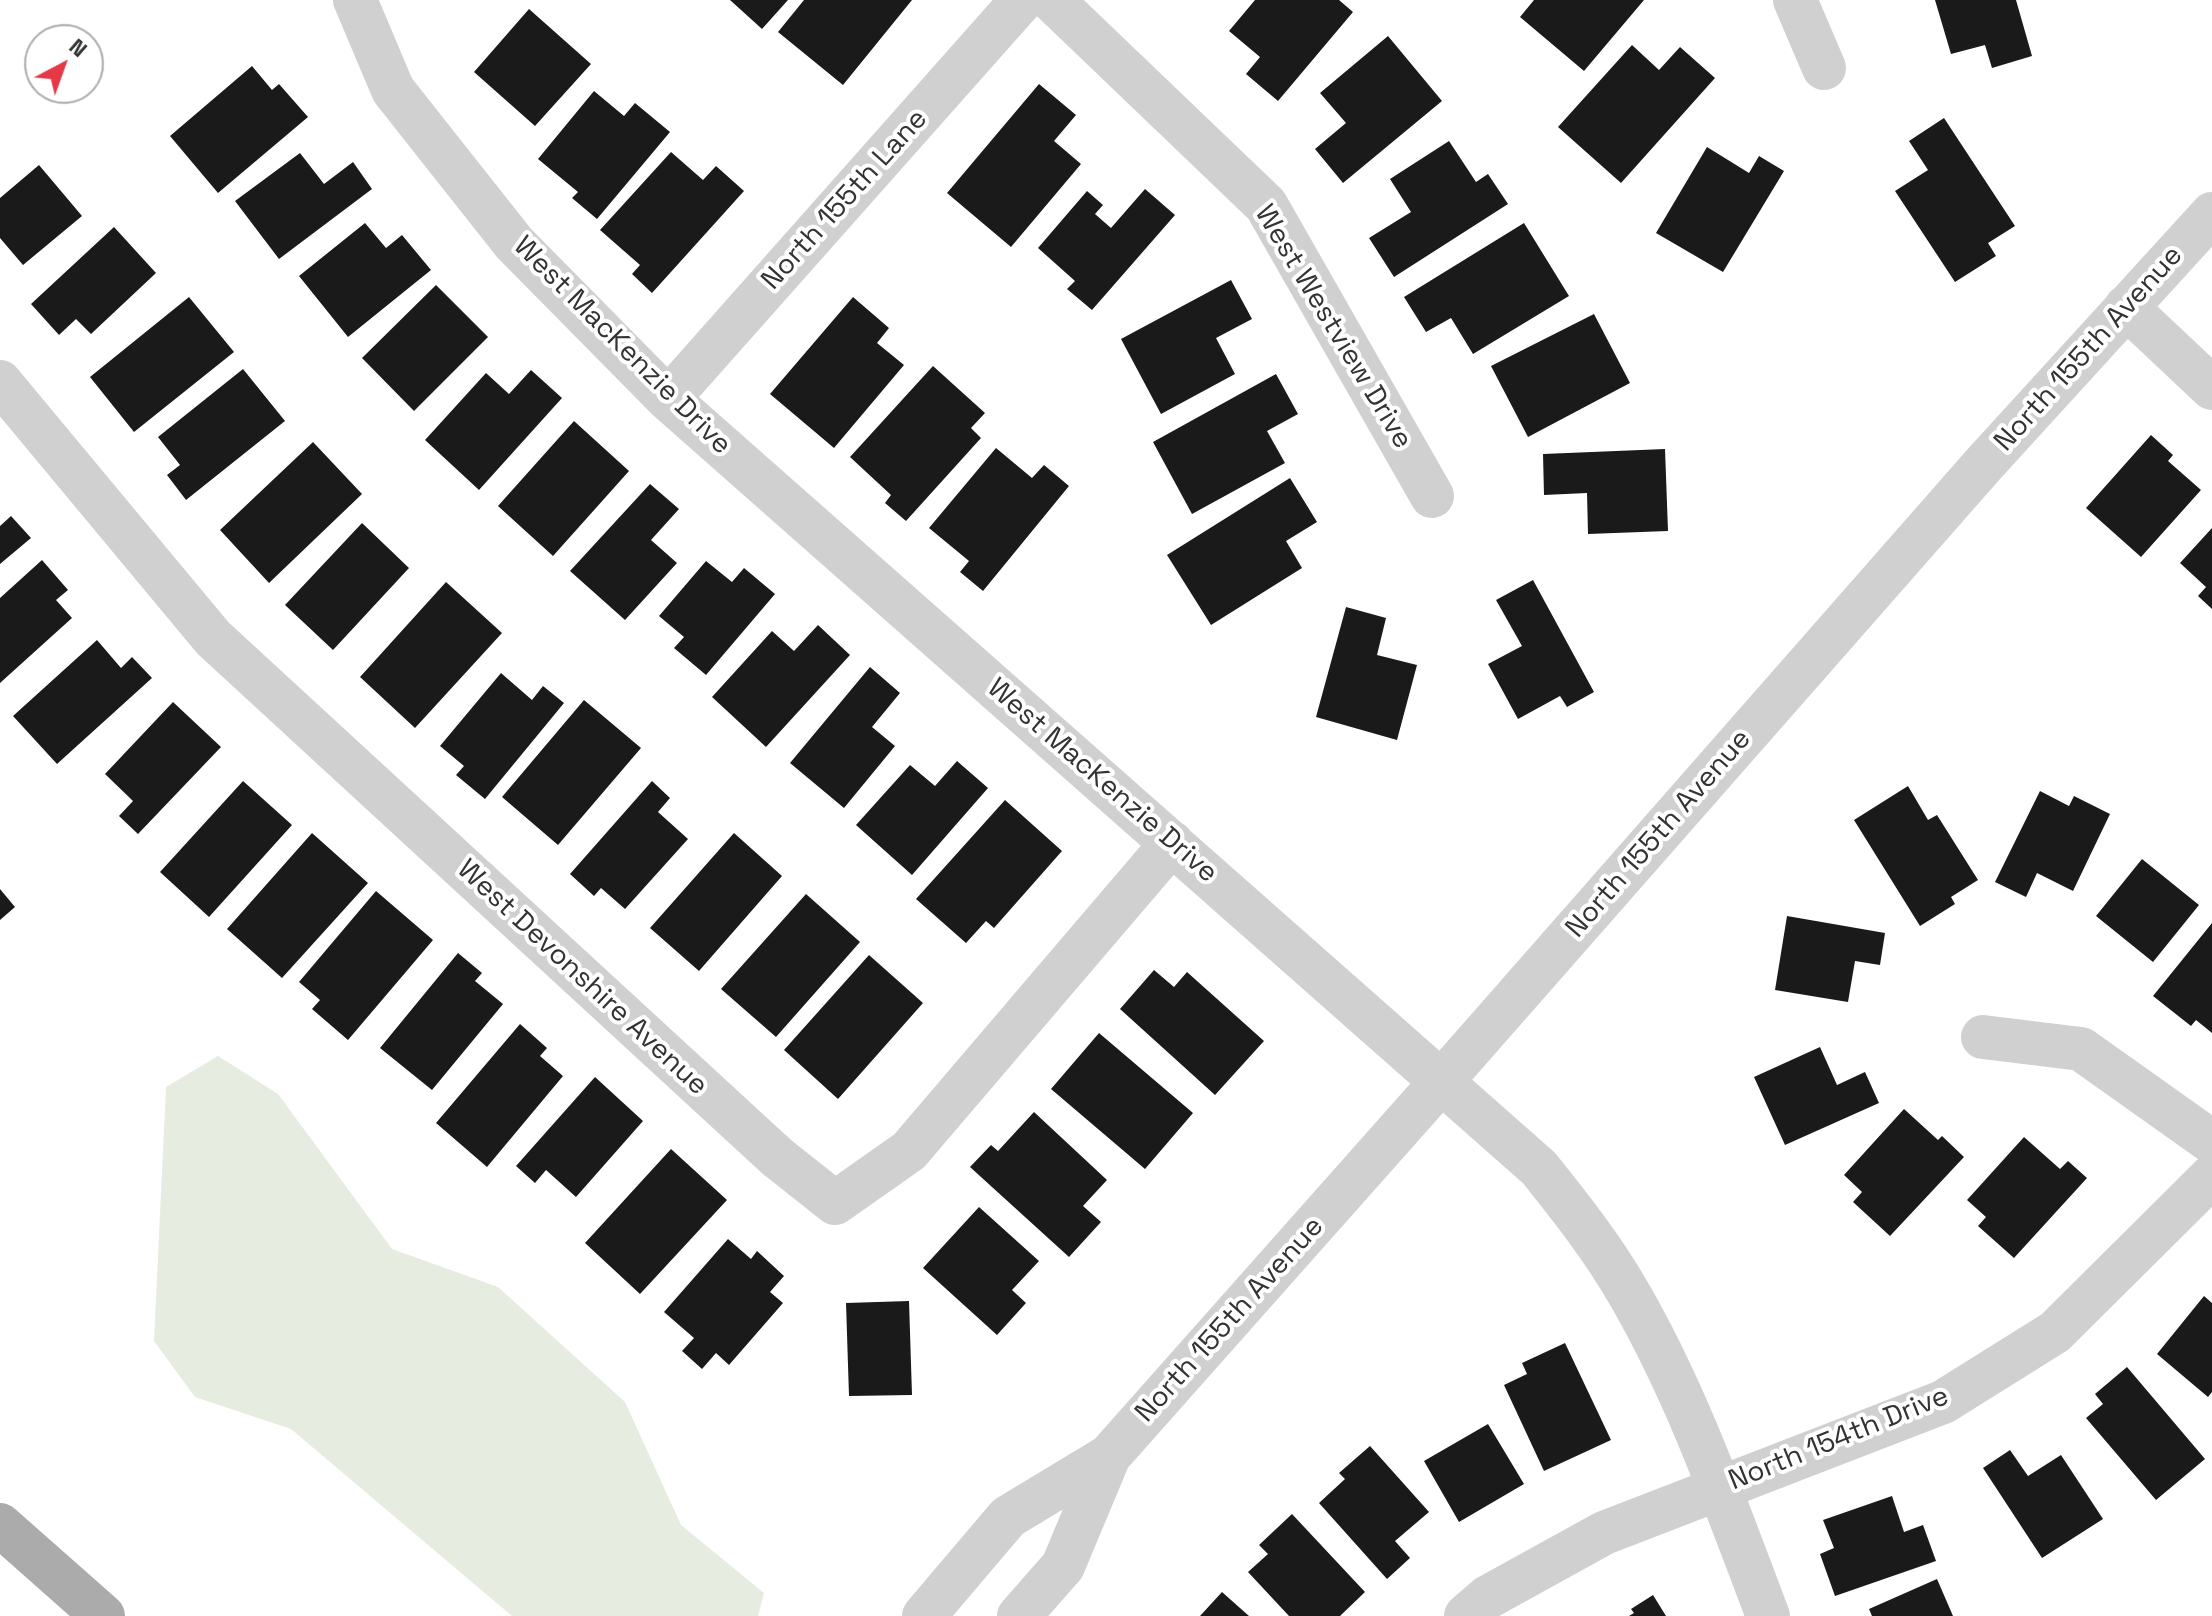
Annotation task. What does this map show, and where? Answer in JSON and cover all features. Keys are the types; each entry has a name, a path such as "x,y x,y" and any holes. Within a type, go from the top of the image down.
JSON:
{"main road":[{"path":"0,1525 103,1616"}],"street":[{"name":"West MacKenzie Drive","path":"355,0 393,90 514,243 668,399 1539,1168 1587,1228 1629,1293 1687,1408 1768,1616"},
{"name":"North 155th Lane","path":"668,399 1022,0"},
{"name":"West Westview Drive","path":"1052,0 1266,205 1432,496"},
{"path":"1795,0 1824,68"},
{"name":"North 155th Avenue","path":"924,1616 1008,1517 1109,1456 1983,465 2212,214"},
{"path":"2126,307 2212,388"},
{"name":"West Devonshire Avenue","path":"0,382 213,638 777,1157 835,1203 909,1151 1172,843"},
{"path":"1983,1037 2081,1049 2212,1142"},
{"name":"North 154th Drive","path":"1466,1616 1488,1597 1604,1533 1943,1402 2055,1332 2212,1176"},
{"name":"North 155th Avenue","path":"1019,1616 1063,1566 1109,1456"}],"shaded area":[{"path":"218,1056 278,1094 392,1249 498,1287 625,1402 681,1525 764,1593 758,1616 512,1616 291,1429 195,1397 154,1341 166,1087"}],"building":[{"path":"730,0 788,0 762,29"},
{"path":"804,0 912,0 843,85 778,32"},
{"path":"1255,0 1339,0 1353,12 1278,101 1246,74 1260,57 1229,31"},
{"path":"1534,0 1644,0 1584,71 1520,17"},
{"path":"1935,0 2016,0 2032,56 1992,68 1985,45 1951,54"},
{"path":"529,9 591,64 535,126 474,72"},
{"path":"1388,36 1442,101 1343,183 1315,149 1346,123 1320,93"},
{"path":"1632,45 1659,70 1680,47 1715,78 1621,183 1558,127"},
{"path":"252,66 272,90 279,84 308,117 218,193 170,136"},
{"path":"1039,84 1076,115 1054,141 1081,164 1011,247 947,193"},
{"path":"594,91 624,116 635,103 670,132 597,219 572,198 578,192 538,159"},
{"path":"1944,118 2015,226 1988,243 1996,256 1955,282 1895,191 1928,170 1909,141"},
{"path":"1449,141 1476,182 1488,174 1508,204 1394,277 1369,238 1411,212 1390,179"},
{"path":"1707,147 1749,173 1759,156 1784,171 1723,272 1656,233"},
{"path":"671,152 703,180 716,166 744,191 652,293 632,274 640,265 600,230"},
{"path":"300,153 324,184 353,162 372,189 279,259 235,201"},
{"path":"39,165 82,216 23,265 0,238 0,198"},
{"path":"1145,189 1175,215 1092,310 1067,289 1075,281 1038,248 1087,191 1103,205 1095,214 1111,228"},
{"path":"365,223 386,248 402,235 431,270 348,337 299,276"},
{"path":"1524,223 1569,296 1473,354 1451,318 1426,332 1404,297"},
{"path":"114,227 156,273 91,334 76,319 59,335 31,304"},
{"path":"1231,280 1252,319 1216,338 1235,374 1161,414 1121,339"},
{"path":"436,285 488,337 414,411 362,358"},
{"path":"189,297 234,352 134,432 90,377"},
{"path":"853,297 889,328 877,343 904,365 834,448 770,394"},
{"path":"1594,314 1630,383 1528,437 1491,366"},
{"path":"933,366 985,413 971,428 981,438 906,521 885,503 891,495 850,457"},
{"path":"243,369 285,421 186,500 167,475 180,465 158,437"},
{"path":"531,370 562,398 479,490 425,440 486,373 509,394"},
{"path":"1276,374 1298,414 1267,431 1285,463 1192,514 1153,442"},
{"path":"574,421 629,471 553,556 498,506"},
{"path":"2151,435 2173,455 2168,461 2201,490 2141,557 2086,508"},
{"path":"313,442 362,494 269,583 220,530"},
{"path":"996,448 1032,478 1044,465 1069,486 983,591 960,572 969,561 929,528"},
{"path":"1665,449 1668,531 1588,534 1587,493 1544,495 1543,454"},
{"path":"1290,478 1317,522 1286,541 1302,568 1211,625 1167,555"},
{"path":"650,484 679,509 651,540 677,563 625,620 570,571"},
{"path":"11,516 31,538 0,564 0,526"},
{"path":"362,523 409,568 333,650 285,605"},
{"path":"2212,528 2212,609 2198,596 2206,587 2180,563"},
{"path":"42,560 68,590 56,600 72,618 0,683 0,598"},
{"path":"706,561 732,582 744,568 775,594 706,675 674,648 684,637 659,616"},
{"path":"1533,580 1594,692 1567,707 1560,696 1518,719 1488,664 1522,646 1496,600"},
{"path":"446,582 502,633 415,728 360,677"},
{"path":"1346,607 1386,618 1377,655 1417,665 1397,740 1316,717"},
{"path":"818,625 850,655 766,747 712,697 772,631 794,651"},
{"path":"97,640 121,668 132,657 152,678 57,764 13,716"},
{"path":"870,667 900,693 872,727 895,746 844,808 790,763"},
{"path":"501,673 532,700 543,686 564,703 485,799 456,775 464,766 440,746"},
{"path":"584,700 641,748 558,845 502,797"},
{"path":"173,702 221,747 138,834 119,816 133,801 105,774"},
{"path":"957,761 988,788 912,875 856,825 910,765 935,786"},
{"path":"243,781 292,825 209,917 160,872"},
{"path":"652,781 670,798 658,812 688,839 625,909 601,888 594,896 570,874"},
{"path":"1908,786 1928,820 1937,815 1978,880 1951,897 1955,904 1920,926 1854,820"},
{"path":"2040,791 2069,806 2074,796 2110,814 2073,891 2037,873 2026,897 1995,882"},
{"path":"1005,800 1062,851 994,928 986,921 966,943 916,899"},
{"path":"312,833 368,883 282,978 227,929"},
{"path":"734,833 782,876 699,971 650,928"},
{"path":"2142,859 2199,905 2153,962 2096,916"},
{"path":"0,889 15,907 0,920"},
{"path":"376,891 433,940 348,1040 312,1009 320,1000 299,982"},
{"path":"806,894 860,942 776,1037 721,989"},
{"path":"1787,916 1885,933 1880,965 1855,961 1848,1002 1775,990"},
{"path":"2212,923 2212,1033 2196,1020 2191,1026 2153,996"},
{"path":"458,953 482,973 475,981 503,1004 432,1090 380,1048"},
{"path":"869,955 923,1003 838,1099 784,1050"},
{"path":"1154,970 1174,987 1187,972 1264,1041 1215,1095 1120,1009"},
{"path":"520,1024 547,1048 540,1056 563,1076 487,1167 436,1123"},
{"path":"1099,1033 1193,1113 1145,1169 1051,1089"},
{"path":"1820,1047 1837,1085 1865,1072 1879,1103 1785,1145 1754,1077"},
{"path":"595,1077 643,1121 576,1197 546,1170 535,1183 516,1166"},
{"path":"1904,1109 1938,1140 1942,1136 1964,1157 1890,1236 1853,1202 1862,1192 1844,1175"},
{"path":"1034,1112 1107,1180 1083,1206 1101,1222 1069,1257 970,1167 991,1145 998,1151"},
{"path":"2024,1137 2060,1169 2068,1161 2087,1178 2014,1258 1978,1226 1986,1217 1967,1200"},
{"path":"671,1149 727,1200 640,1294 585,1243"},
{"path":"979,1207 1039,1261 1012,1290 1026,1303 997,1335 923,1268"},
{"path":"728,1239 751,1259 757,1251 784,1276 770,1292 783,1303 729,1365 716,1353 702,1369 682,1351 694,1338 664,1312"},
{"path":"2204,1296 2212,1303 2212,1392 2208,1397 2157,1354"},
{"path":"909,1301 912,1395 849,1396 846,1303"},
{"path":"1565,1343 1611,1440 1544,1471 1504,1385 1527,1374 1522,1363"},
{"path":"2127,1367 2205,1459 2156,1500 2086,1418 2103,1404 2095,1394"},
{"path":"1488,1424 1524,1484 1459,1522 1424,1461"},
{"path":"1370,1446 1429,1512 1395,1541 1410,1558 1387,1579 1319,1503 1345,1479 1339,1473"},
{"path":"2010,1450 2028,1476 2061,1455 2103,1519 2042,1558 1983,1468"},
{"path":"1892,1496 1904,1532 1923,1525 1936,1561 1835,1596 1820,1554 1834,1548 1823,1520"},
{"path":"1292,1514 1365,1592 1340,1616 1289,1616 1248,1572 1268,1554 1259,1545"},
{"path":"1937,1579 1953,1616 1872,1616 1869,1609"},
{"path":"1222,1592 1249,1616 1200,1616"},
{"path":"1653,1595 1666,1616 1629,1616 1634,1613 1631,1609"}]}
